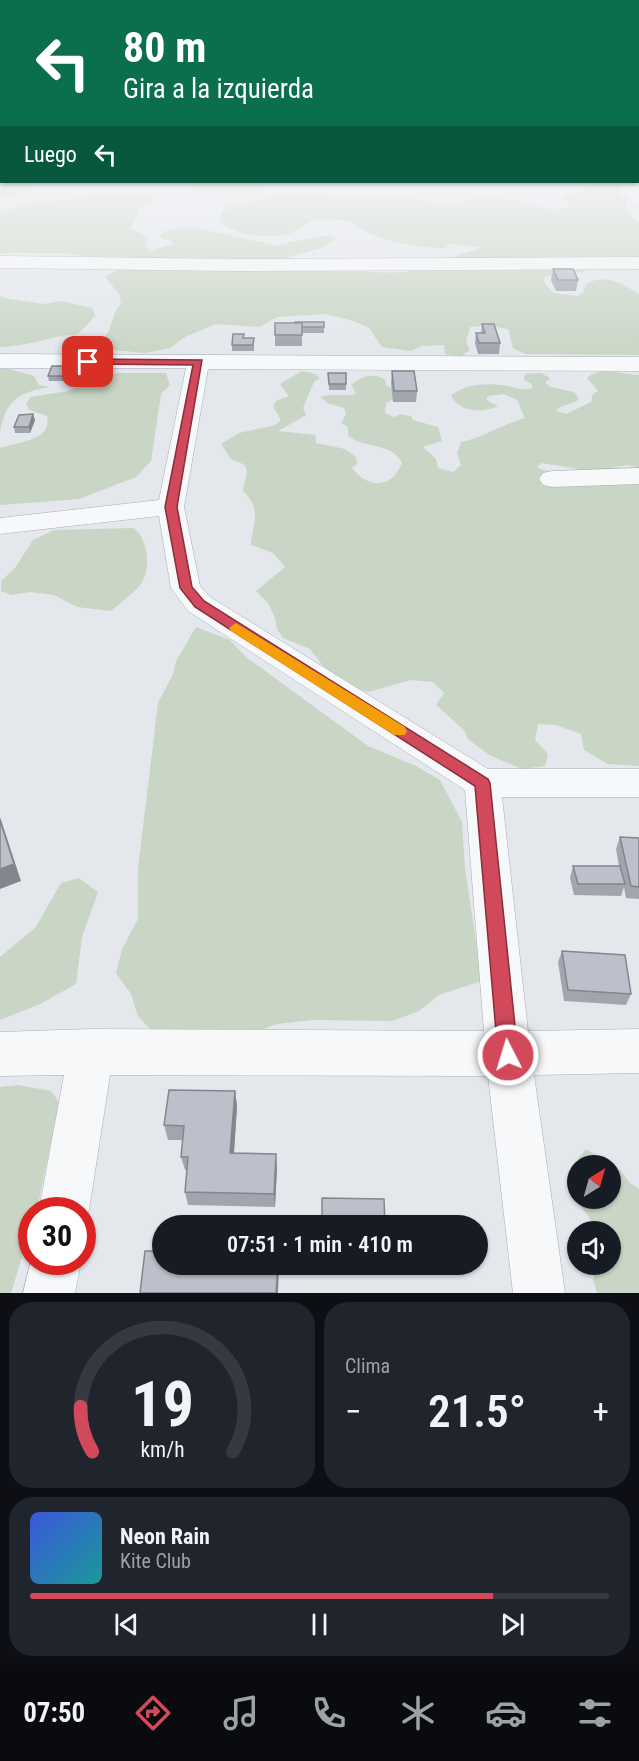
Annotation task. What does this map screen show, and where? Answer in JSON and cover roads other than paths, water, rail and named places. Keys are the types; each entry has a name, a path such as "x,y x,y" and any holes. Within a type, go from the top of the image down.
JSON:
{"street":[{"path":"0,262 235,265 639,263"},
{"path":"0,361 639,364"},
{"path":"198,362 171,507 186,588 199,604 482,783 639,783"},
{"path":"552,479 639,476"},
{"path":"0,526 171,507"},
{"path":"482,783 508,1055 539,1293"},
{"path":"0,1054 91,1051 508,1055 639,1051"},
{"path":"66,1197 91,1051"},
{"path":"50,1293 53,1275"}]}
